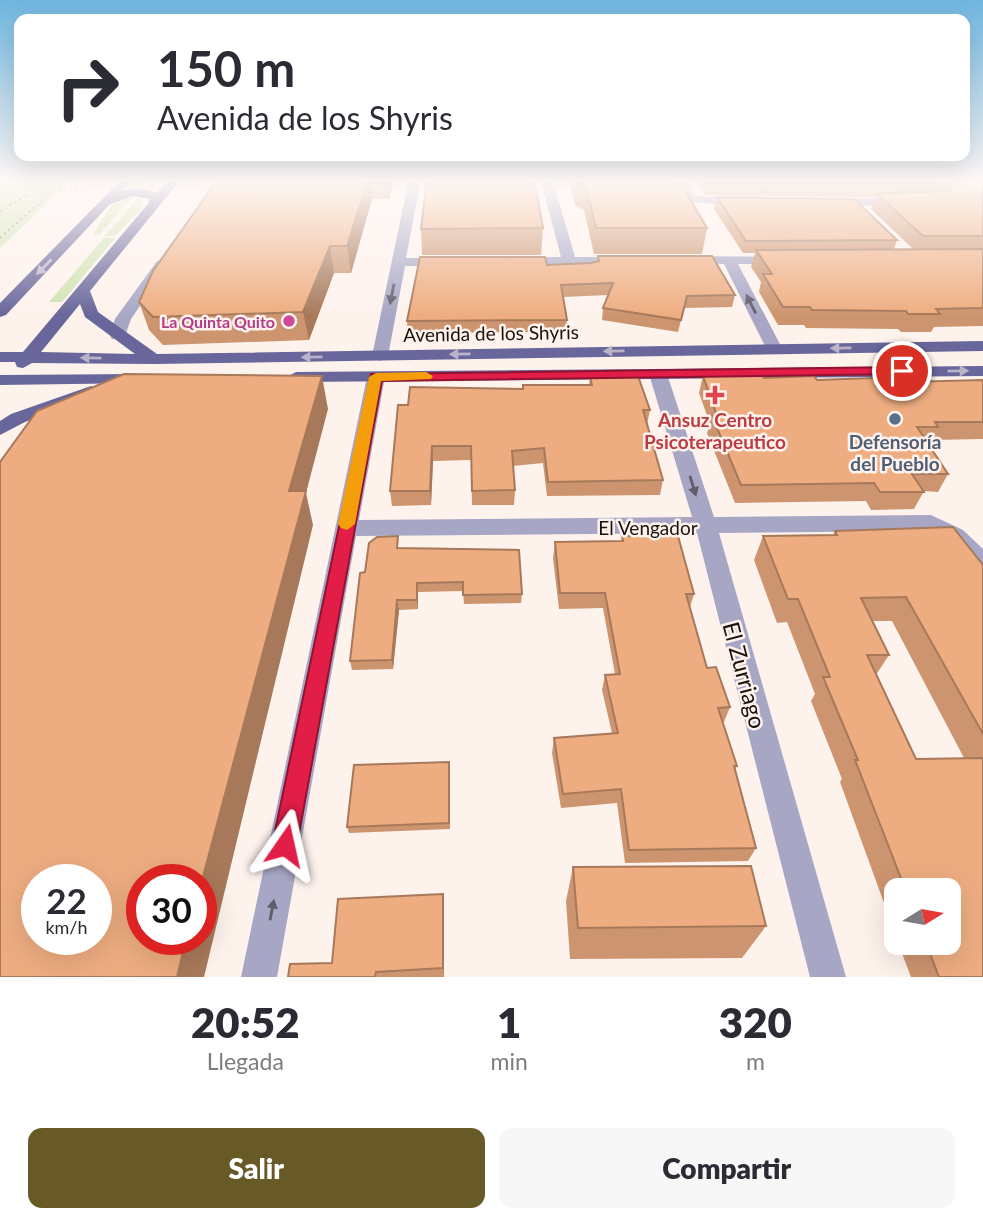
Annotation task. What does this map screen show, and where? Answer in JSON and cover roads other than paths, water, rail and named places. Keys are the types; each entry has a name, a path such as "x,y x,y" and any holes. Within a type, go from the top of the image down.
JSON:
{"main road":[{"path":"0,312 85,225"},
{"path":"3,384 137,225"},
{"path":"82,290 91,314 118,336 154,359"},
{"path":"0,302 17,294"},
{"name":"Avenida de los Shyris","path":"278,378 378,366 774,348 983,346"},
{"name":"Avenida de los Shyris","path":"0,357 658,374 983,371"},
{"path":"0,429 18,418 77,394 150,379 3,384"}],"street":[{"path":"259,977 406,225"},
{"path":"559,225 569,261"},
{"path":"118,336 123,319 169,254"},
{"path":"729,260 774,348"},
{"path":"666,261 791,260"},
{"path":"501,261 638,261"},
{"path":"398,262 461,262"},
{"name":"El Zurriago","path":"658,374 706,526 828,977"},
{"name":"El Vengador","path":"346,528 931,523 948,529 967,542 983,567"}],"place":[{"name":"La Quinta Quito","path":"289,321"},
{"name":"Ansuz Centro Psicoterapeutico","path":"715,395"},
{"name":"Defensoría del Pueblo","path":"895,419"}]}
